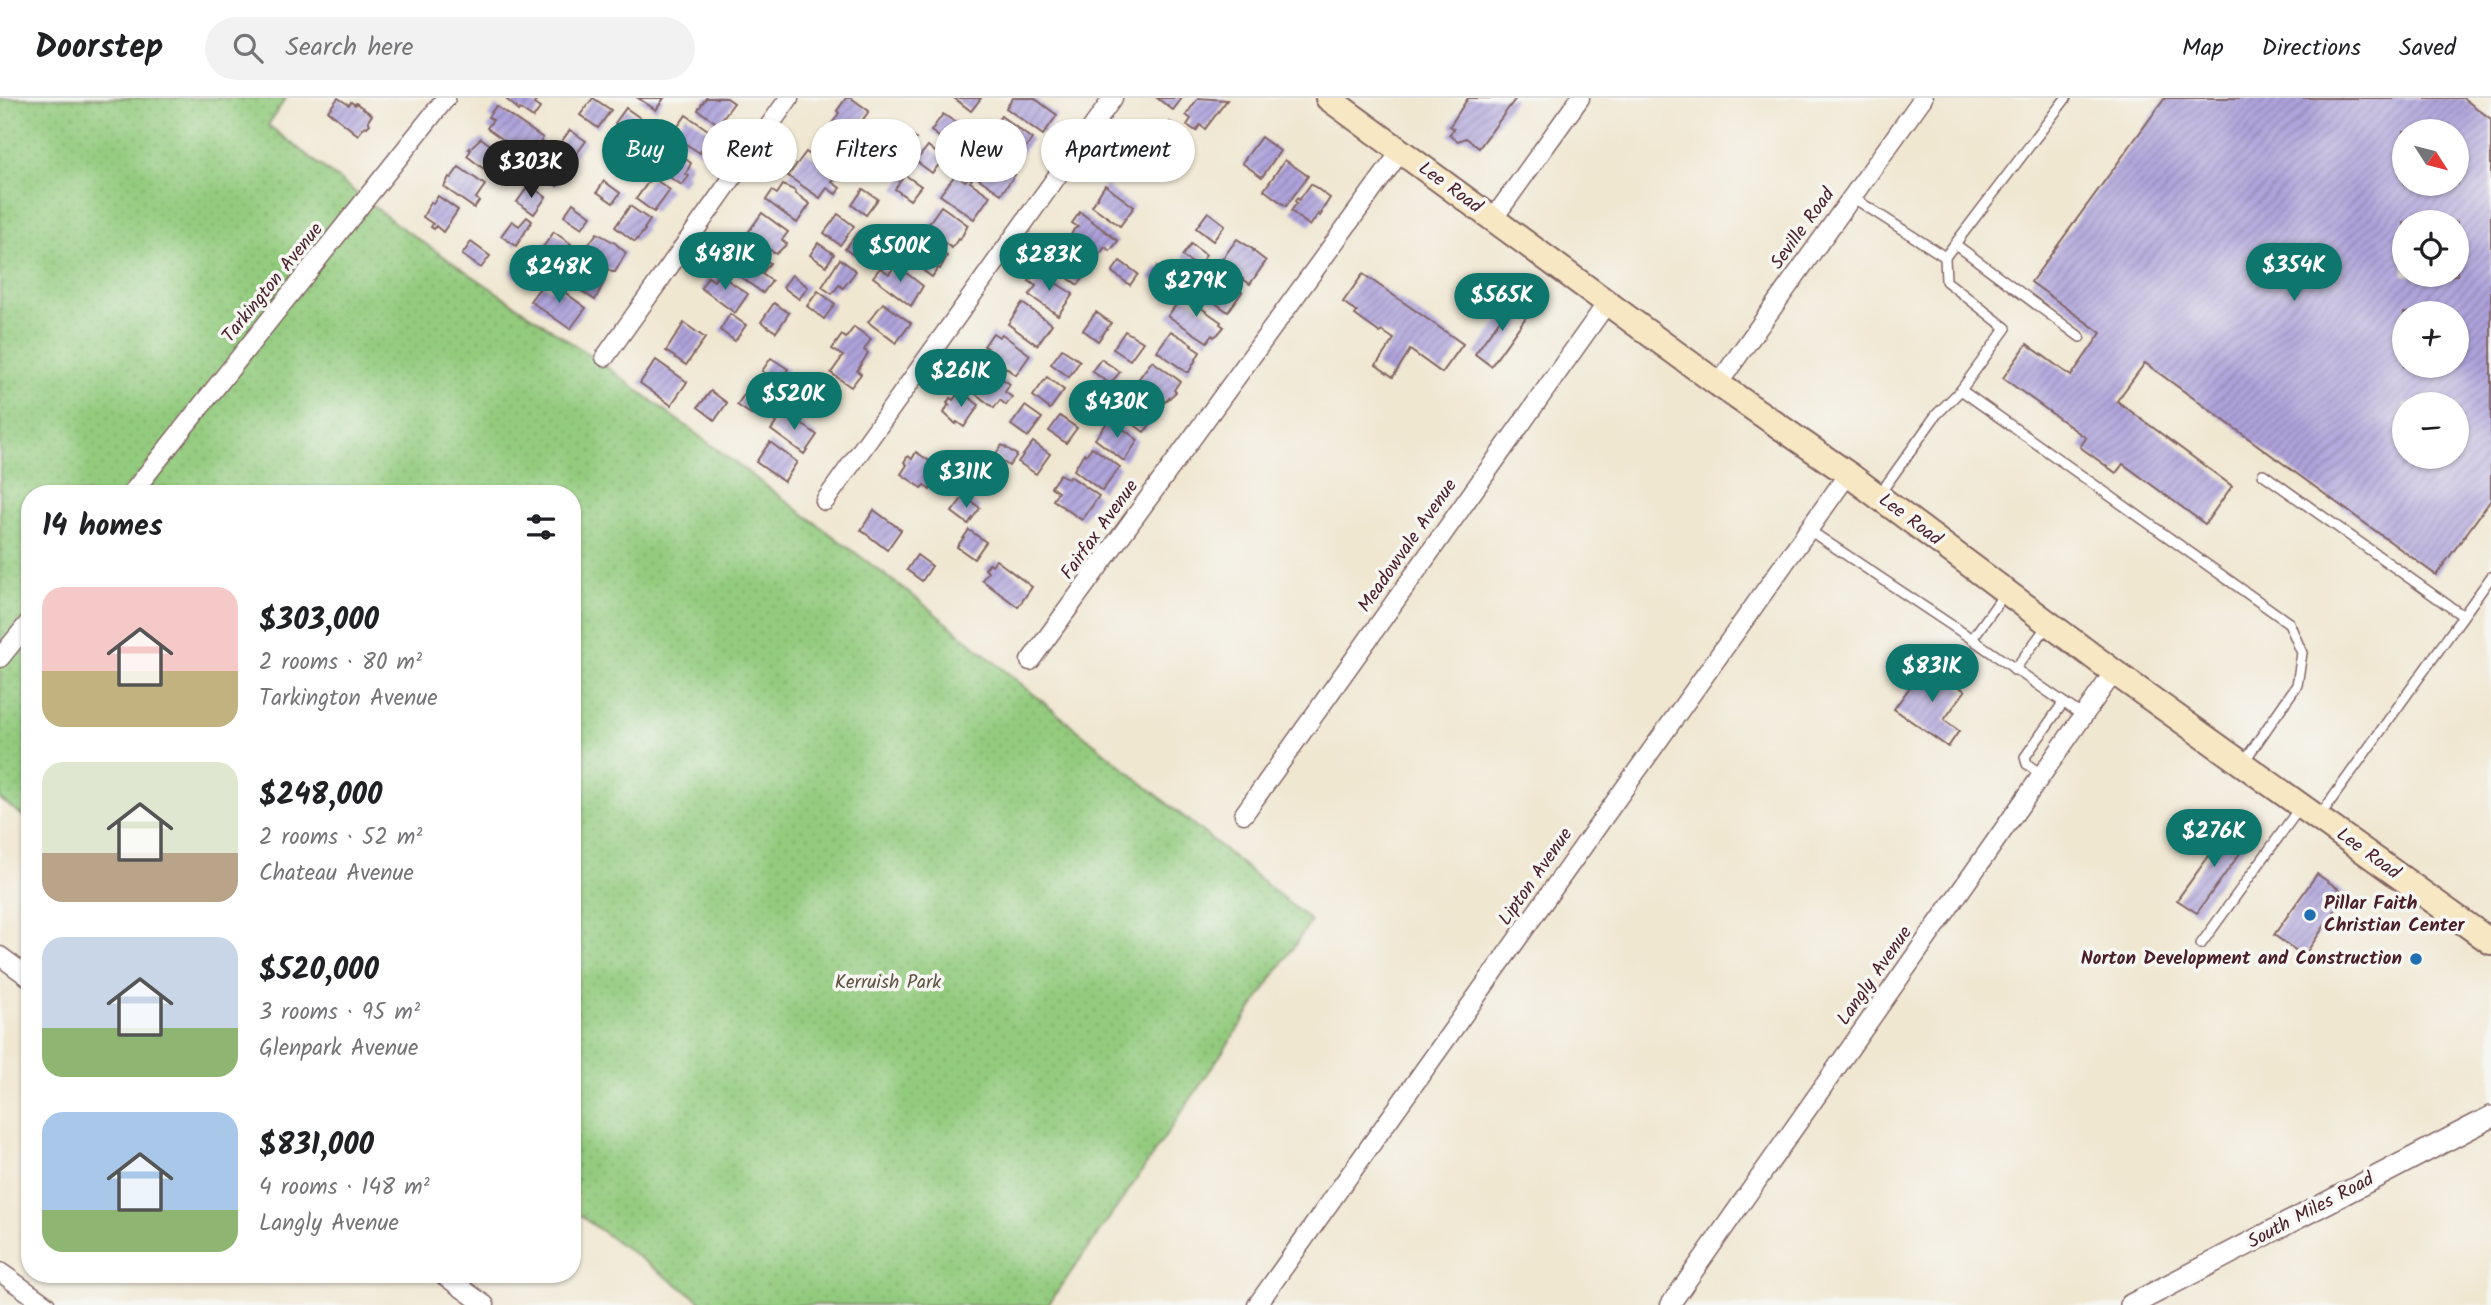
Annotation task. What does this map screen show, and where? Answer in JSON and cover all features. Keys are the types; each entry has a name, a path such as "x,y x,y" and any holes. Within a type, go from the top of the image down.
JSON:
{"main road":[{"name":"Lee Road","path":"1328,98 1718,384 1848,474 2114,671 2491,942"}],"street":[{"name":"Tarkington Avenue","path":"138,485 446,98"},
{"path":"605,357 789,98"},
{"path":"825,501 1113,98"},
{"path":"1493,219 1580,98"},
{"name":"Seville Road","path":"1718,384 1923,98"},
{"name":"Fairfax Avenue","path":"1030,661 1401,151"},
{"name":"Meadowvale Avenue","path":"1244,814 1607,303"},
{"name":"Lipton Avenue","path":"1257,1305 1848,474"},
{"path":"0,658 21,632"},
{"name":"Langly Avenue","path":"1670,1305 2114,671"},
{"path":"0,956 21,971"},
{"name":"South Miles Road","path":"2131,1305 2491,1117"},
{"path":"0,1272 46,1305"},
{"path":"454,1283 485,1305"}],"lane":[{"path":"1878,496 1936,415 1961,390 2006,328 1946,281 1944,257 2066,98"},
{"path":"1852,197 1944,257"},
{"path":"1955,244 2080,337"},
{"path":"1961,390 2289,623 2302,653 2297,685 2243,764"},
{"path":"2263,474 2463,616"},
{"path":"1809,530 2084,716"},
{"path":"2202,944 2310,812 2491,577"},
{"path":"1972,639 2006,591"},
{"path":"2014,670 2049,623"},
{"path":"2042,775 2027,764 2025,757 2063,702"}],"green space":[{"name":"Kerruish Park","path":"0,98 286,98 268,125 399,226 604,365 916,598 1311,921 1048,1305 706,1305 581,1216 581,485 21,485 21,814 0,799"}],"building":[{"path":"338,98 349,105 351,102 355,105 356,103 372,115 368,121 370,124 358,135 328,111"},
{"path":"538,98 534,104 540,108 533,118 520,109 518,111 507,100"},
{"path":"593,98 611,110 598,128 580,115"},
{"path":"638,98 664,98 656,110"},
{"path":"706,98 727,98 734,103 722,119 711,119 698,110"},
{"path":"846,98 851,98 869,111 863,119 835,119 839,113 837,111"},
{"path":"954,98 981,98 971,111"},
{"path":"1013,98 1034,98 1057,115 1054,119 1041,119 1041,134 1027,123 1027,119 1021,119 1006,108"},
{"path":"1157,98 1182,98 1173,110"},
{"path":"1198,98 1227,100 1205,129 1200,125 1195,130 1195,119 1186,115"},
{"path":"1468,98 1516,98 1479,148 1466,138 1458,141 1449,135 1454,129 1450,126"},
{"path":"2165,98 2463,98 2491,119 2491,500 2436,575 2145,363 2117,401 2232,486 2205,524 2123,464 2116,473 2080,447 2086,438 2003,378 2027,344 2071,376 2101,333 2031,282"},
{"path":"496,106 543,138 541,141 548,147 551,143 560,150 556,155 544,152 540,157 529,158 487,128 493,120 488,117"},
{"path":"626,108 642,119 618,119"},
{"path":"686,115 702,126 700,153 688,145 688,119 683,119"},
{"path":"570,130 586,141 575,156 559,145"},
{"path":"1261,137 1280,151 1262,177 1242,163"},
{"path":"481,138 498,151 484,169 467,156 471,150 469,149"},
{"path":"928,146 935,152 935,170 932,173 921,165 921,155"},
{"path":"806,152 811,156 811,182 832,182 840,188 836,194 827,188 820,198 797,182 797,164"},
{"path":"551,159 567,171 557,186 540,174"},
{"path":"1285,160 1308,176 1286,206 1264,190"},
{"path":"459,167 485,185 476,198 479,201 474,208 444,187"},
{"path":"605,182 620,193 613,203 597,192"},
{"path":"648,182 659,182 670,190 654,212 636,199"},
{"path":"900,182 915,182 921,186 910,200 895,189"},
{"path":"950,182 970,182 990,196 974,219 940,195"},
{"path":"983,182 1010,182 1001,194"},
{"path":"1311,184 1330,198 1320,216 1318,214 1310,226 1291,211 1297,198 1299,200"},
{"path":"529,185 546,197 534,214 517,202"},
{"path":"783,185 796,191 795,193 810,204 797,223 766,200 772,191 777,194"},
{"path":"1105,185 1134,207 1120,226 1092,206"},
{"path":"863,189 878,199 866,215 852,205"},
{"path":"438,196 458,210 443,232 436,226 434,229 431,227 433,224 423,217 431,202 433,204"},
{"path":"573,203 591,216 582,228 564,216"},
{"path":"630,206 650,220 635,242 615,227"},
{"path":"941,206 968,225 952,248 925,229"},
{"path":"1080,212 1118,241 1110,251 1105,247 1099,255 1071,235 1078,227 1072,223"},
{"path":"1208,212 1225,225 1213,241 1196,228"},
{"path":"762,213 788,232 782,240 787,244 776,254 747,234"},
{"path":"838,214 854,226 840,245 824,233"},
{"path":"527,217 532,221 516,246 501,236 512,221 519,226"},
{"path":"859,231 878,245 865,263 845,249"},
{"path":"554,232 571,244 559,259 572,268 578,262 605,280 595,300 541,264 550,252 543,247"},
{"path":"597,233 626,253 615,272 583,252"},
{"path":"1237,239 1266,261 1250,284 1220,262"},
{"path":"471,242 490,256 481,268 462,255"},
{"path":"740,242 770,263 762,274 772,281 763,293 724,265 731,255 731,250 734,251"},
{"path":"927,242 947,256 932,277 909,260 915,251 918,254"},
{"path":"818,243 834,254 826,266 810,255"},
{"path":"1191,244 1206,255 1198,267 1182,256"},
{"path":"1064,245 1092,266 1078,285 1050,265"},
{"path":"522,255 539,267 527,285 510,273"},
{"path":"840,259 856,271 843,288 839,285 832,294 822,287"},
{"path":"1120,261 1138,274 1130,285 1112,272"},
{"path":"896,265 923,286 911,306 873,277 880,268 889,274"},
{"path":"1157,266 1169,275 1161,287 1149,278"},
{"path":"1037,271 1073,294 1058,315 1029,295 1036,286 1029,281"},
{"path":"1214,272 1242,292 1228,312 1200,292"},
{"path":"719,274 748,294 735,313 701,288 708,277 714,281"},
{"path":"1363,274 1463,344 1442,373 1410,350 1393,377 1376,365 1394,339 1382,331 1380,333 1355,315 1357,312 1343,302"},
{"path":"792,275 808,287 799,299 783,287"},
{"path":"543,284 551,290 555,285 586,308 570,329 530,301"},
{"path":"818,291 835,304 824,319 807,306"},
{"path":"1183,295 1224,327 1207,342 1168,316"},
{"path":"1513,301 1529,313 1491,366 1475,354"},
{"path":"774,303 789,313 776,332 761,322"},
{"path":"883,303 911,323 896,343 868,322"},
{"path":"1022,303 1052,324 1037,345 1008,324"},
{"path":"1096,312 1111,323 1098,341 1083,330"},
{"path":"730,314 746,325 735,341 720,330"},
{"path":"684,323 705,338 686,365 666,351"},
{"path":"854,327 871,339 864,350 868,353 857,371 861,374 851,387 831,373 843,356 832,349 842,335 846,338"},
{"path":"1125,331 1143,342 1130,360 1113,349"},
{"path":"1171,331 1200,352 1189,372 1157,351"},
{"path":"993,333 999,337 1002,334 1030,355 1016,375 984,352 987,348 984,346"},
{"path":"1062,349 1080,361 1069,377 1051,364"},
{"path":"771,358 788,369 779,383 762,371"},
{"path":"1101,359 1120,372 1110,384 1092,371"},
{"path":"656,360 687,382 671,405 640,383"},
{"path":"1152,361 1180,381 1174,390 1176,392 1165,402 1137,381"},
{"path":"977,362 1010,384 1005,392 1012,397 1006,405 1000,400 994,408 963,384"},
{"path":"1047,377 1064,390 1050,409 1033,396"},
{"path":"748,389 765,400 754,416 737,405"},
{"path":"1131,390 1159,411 1144,432 1116,411"},
{"path":"711,391 727,403 715,420 698,407"},
{"path":"960,391 979,405 964,427 957,422 956,424 944,413 948,405 950,406 947,403 950,398 953,400"},
{"path":"1025,406 1042,418 1028,437 1011,425"},
{"path":"785,411 817,435 804,454 771,430"},
{"path":"1060,416 1077,428 1066,443 1049,431"},
{"path":"1110,419 1138,440 1124,461 1095,439"},
{"path":"770,442 797,462 784,482 756,462"},
{"path":"1033,442 1050,454 1036,474 1018,462"},
{"path":"1002,445 1017,455 1009,466 994,456"},
{"path":"1092,447 1120,467 1102,491 1074,470 1084,453 1086,455"},
{"path":"916,452 937,466 933,472 939,477 930,490 924,485 922,488 901,474 907,465 904,462 908,456 912,459"},
{"path":"1060,474 1068,479 1070,476 1099,496 1082,520 1053,500 1058,492 1051,487"},
{"path":"964,496 980,508 968,524 952,512"},
{"path":"874,510 901,530 887,550 861,530"},
{"path":"969,530 986,542 974,559 957,547"},
{"path":"917,555 932,566 922,581 907,570"},
{"path":"996,560 1032,587 1018,607 982,580 988,572 985,569"},
{"path":"1927,664 1965,691 1944,720 1959,731 1948,747 1894,709"},
{"path":"2232,824 2251,838 2197,913 2177,900"},
{"name":"Pillar Faith Christian Center","path":"2317,874 2346,894 2304,956 2274,935"}],"place":[{"name":"Pillar Faith Christian Center","path":"2310,915"},
{"name":"Norton Development and Construction","path":"2416,959"}]}
